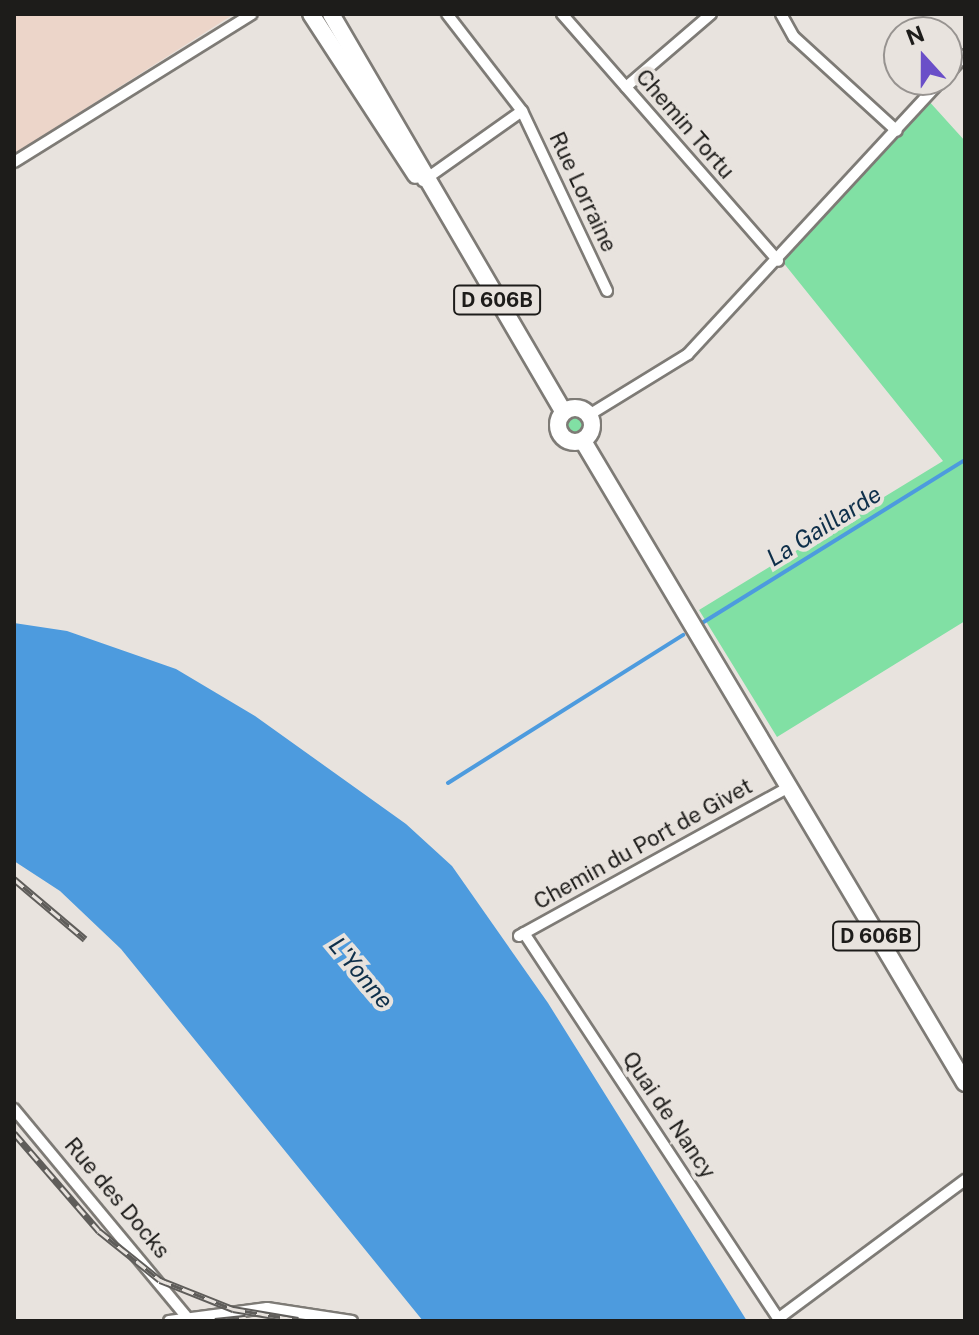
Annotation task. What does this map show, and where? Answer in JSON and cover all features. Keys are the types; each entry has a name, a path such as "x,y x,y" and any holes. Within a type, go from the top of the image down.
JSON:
{"main road":[{"name":"D 606B","path":"311,14 426,183"},
{"name":"D 606B","path":"331,14 426,183 564,412"},
{"path":"564,412 589,415 591,430 583,441 562,436 564,412"},
{"name":"D 606B","path":"583,441 965,1083"}],"street":[{"path":"14,162 252,14"},
{"name":"Rue Lorraine","path":"447,14 522,111 607,291"},
{"name":"Chemin Tortu","path":"562,14 778,261"},
{"path":"626,87 711,14"},
{"path":"781,14 794,37 897,131"},
{"path":"589,415 680,360 778,261 928,96"},
{"path":"426,183 522,111"},
{"name":"Chemin du Port de Givet","path":"522,934 787,788"},
{"name":"Quai de Nancy","path":"522,934 780,1319"},
{"name":"Rue des Docks","path":"14,1109 186,1316"},
{"path":"780,1319 801,1300 965,1180"},
{"path":"169,1321 186,1316 267,1308 352,1321"}],"shaded area":[{"path":"14,14 234,14 14,154"}],"green space":[{"path":"927,99 965,141 965,621 777,737 699,610 943,461 782,261"},
{"path":"575,414 583,417 586,425 583,433 575,436 567,433 564,425 567,417"}],"water":[{"name":"L'Yonne","path":"14,623 67,631 176,669 255,716 406,824 452,866 548,1003 747,1321 423,1321 121,949 60,891 14,861"}],"waterway":[{"name":"La Gaillarde","path":"702,623 965,460"},
{"name":"La Gaillarde","path":"448,783 683,635"}],"railway":[{"path":"14,879 85,939"},
{"path":"14,1133 99,1231 160,1280 233,1309 298,1320"},
{"path":"215,1321 246,1318"}]}
